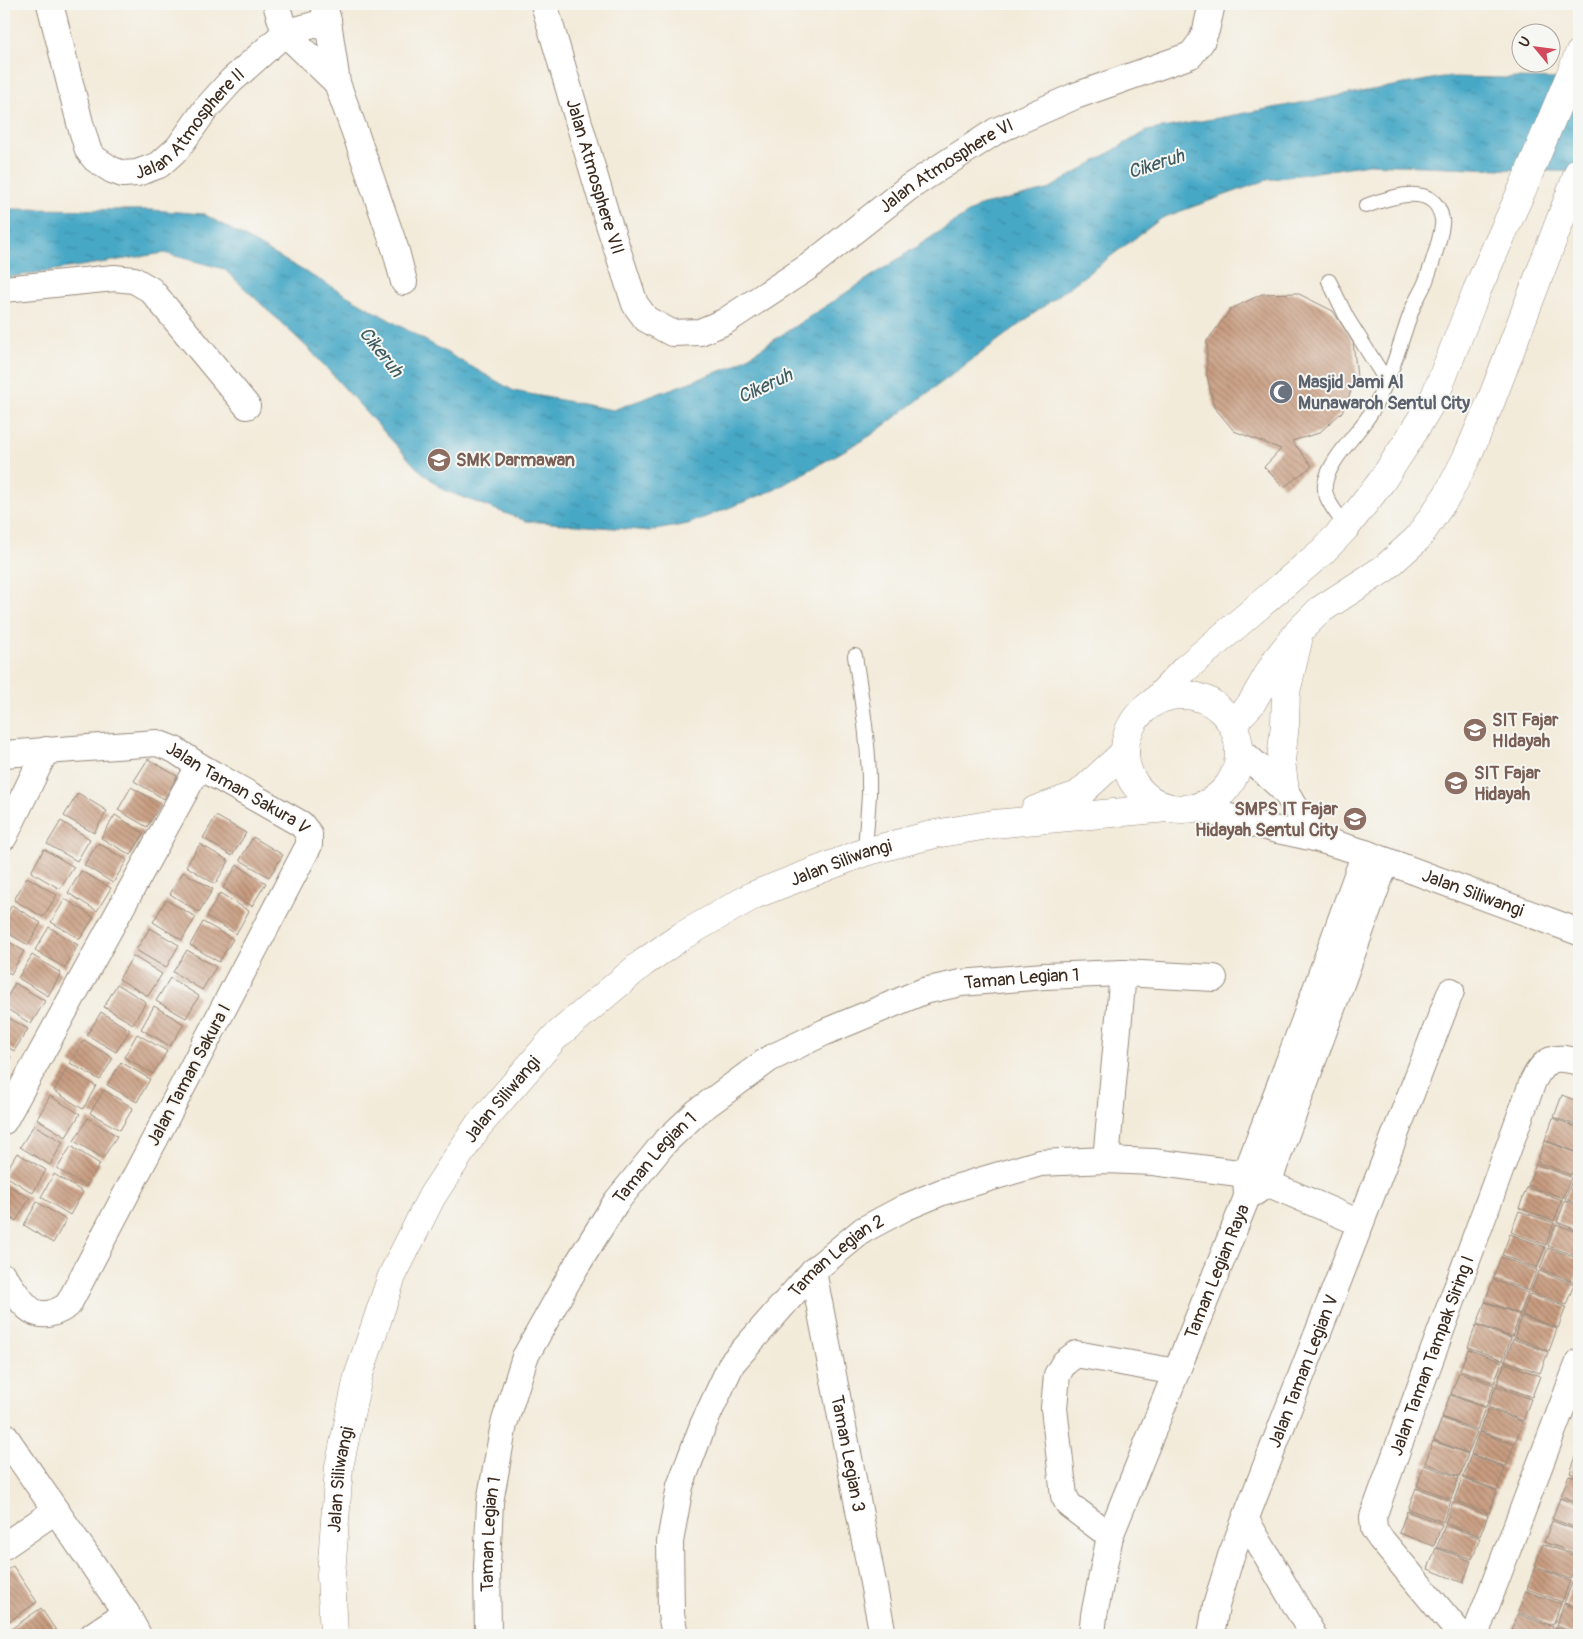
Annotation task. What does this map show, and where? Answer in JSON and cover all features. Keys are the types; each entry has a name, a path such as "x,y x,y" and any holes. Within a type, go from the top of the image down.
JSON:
{"main road":[{"path":"1154,702 1168,696 1183,694 1198,697 1212,702 1223,711 1232,724 1238,736 1240,750 1238,766 1232,780 1223,792 1211,802 1197,808 1182,810 1167,808 1153,802 1142,793 1133,781 1127,767 1125,752 1127,737 1133,724 1142,711 1154,702 1185,669 1323,551 1346,527 1381,482 1435,396 1477,290 1522,190 1579,54"},
{"path":"1232,724 1251,704 1277,659 1300,630 1320,610 1385,568 1418,538 1448,494 1467,457 1491,401 1579,171"},
{"path":"1285,791 1281,761 1286,692 1300,630"},
{"name":"Jalan Siliwangi","path":"994,824 1078,795 1125,752"},
{"name":"Jalan Siliwangi","path":"334,1635 331,1575 339,1467 358,1377 392,1276 432,1196 478,1126 555,1037 642,963 682,936 754,895 865,852 935,834 994,824 1167,808"}],"street":[{"name":"Jalan Atmosphere II","path":"50,4 88,150 96,159 112,170 123,174 137,173 158,165 178,148 205,110 231,81 285,33"},
{"path":"276,4 285,33 337,83"},
{"name":"Jalan Atmosphere VII","path":"544,4 606,215 635,304 646,319 672,332"},
{"name":"Jalan Atmosphere VI","path":"672,332 700,332 724,322 808,267 908,188 996,131 1075,96 1191,55 1201,42 1206,30 1212,4"},
{"path":"285,33 326,13 337,83 393,242 404,282"},
{"path":"4,290 114,278 134,280 151,290 247,406"},
{"name":"Jalan Taman Sakura V","path":"4,754 157,743 175,750 199,766 301,824 309,834 309,845"},
{"path":"4,837 46,750"},
{"path":"1240,750 1285,791 1314,838"},
{"path":"4,1121 199,766"},
{"name":"Jalan Siliwangi","path":"1197,808 1273,830 1314,838 1375,857 1579,932"},
{"name":"Jalan Taman Sakura I","path":"4,1277 27,1309 34,1313 52,1314 68,1305 309,845"},
{"name":"Taman Legian Raya","path":"1092,1635 1094,1615 1110,1536 1254,1185 1375,857"},
{"path":"1106,1160 1123,973"},
{"name":"Taman Legian 1","path":"488,1635 487,1566 490,1502 504,1424 525,1357 575,1268 616,1202 664,1143 697,1112 769,1060 825,1032 924,991 961,983 1044,976 1123,973 1214,978"},
{"name":"Jalan Taman Legian V","path":"1211,1635 1216,1606 1231,1556 1450,992"},
{"name":"Jalan Taman Tampak Siring I","path":"1461,1635 1380,1538 1374,1529 1372,1516 1533,1081 1540,1068 1552,1059 1562,1058 1579,1062"},
{"name":"Taman Legian 2","path":"675,1635 671,1614 670,1542 680,1486 703,1425 732,1363 813,1271 863,1230 906,1207 942,1192 1040,1163 1106,1160 1153,1162 1254,1185"},
{"path":"1254,1185 1360,1223"},
{"name":"Taman Legian 3","path":"813,1271 883,1635"},
{"path":"1110,1536 1069,1505 1064,1496 1054,1408 1057,1375 1064,1363 1076,1354 1176,1372"},
{"path":"1475,1635 1579,1362"},
{"path":"4,1435 132,1624 93,1635"},
{"path":"4,1546 55,1511"},
{"path":"1246,1520 1313,1635"}],"lane":[{"path":"1346,527 1325,494 1326,482 1333,465 1371,412 1387,382 1414,305 1427,278 1443,220 1430,198 1418,194 1386,198 1366,206"},
{"path":"1328,281 1347,318 1387,382"},
{"path":"855,656 864,715 869,793 865,852"}],"water":[{"name":"Cikeruh","path":"1443,77 1579,79 1579,172 1368,164 1267,180 1162,218 870,436 774,490 688,524 650,531 526,521 443,490 415,466 310,350 224,269 164,253 4,278 4,209 152,210 204,214 514,391 613,410 734,366 979,206 1047,190 1146,131"}],"building":[{"name":"Masjid Jami Al Munawaroh Sentul City","path":"1297,293 1333,311 1353,342 1357,377 1342,412 1319,433 1292,441 1312,466 1284,487 1264,467 1281,449 1234,431 1214,407 1207,375 1207,341 1231,309 1262,294"},
{"path":"148,759 177,776 164,799 134,781"},
{"path":"131,787 161,804 147,827 118,810"},
{"path":"78,793 107,811 94,833 64,816"},
{"path":"115,815 144,833 131,855 101,838"},
{"path":"216,816 246,833 232,856 203,838"},
{"path":"61,821 90,839 77,861 47,844"},
{"path":"253,837 283,855 269,877 240,860"},
{"path":"98,843 127,860 113,883 84,865"},
{"path":"200,844 229,861 215,884 186,866"},
{"path":"44,849 74,867 60,889 31,872"},
{"path":"237,865 266,883 252,906 223,888"},
{"path":"81,871 111,888 97,911 68,893"},
{"path":"183,872 213,889 199,912 170,894"},
{"path":"27,877 57,895 43,917 14,900"},
{"path":"220,893 249,911 236,934 207,916"},
{"path":"65,899 94,917 80,939 51,922"},
{"path":"166,900 196,917 182,940 153,922"},
{"path":"12,905 41,923 28,945 4,931 4,919"},
{"path":"203,922 233,939 219,962 190,945"},
{"path":"49,927 78,945 65,968 35,950"},
{"path":"150,928 179,945 166,968 136,950"},
{"path":"4,939 24,951 11,974 4,970"},
{"path":"187,950 216,967 202,990 173,972"},
{"path":"32,955 61,973 48,996 18,978"},
{"path":"133,956 162,974 148,996 119,979"},
{"path":"170,978 199,996 186,1018 156,1001"},
{"path":"15,983 45,1001 31,1024 4,1007 4,1003"},
{"path":"117,984 146,1002 133,1024 104,1007"},
{"path":"154,1006 184,1024 170,1046 141,1029"},
{"path":"101,1012 130,1030 116,1052 87,1035"},
{"path":"4,1015 28,1029 14,1051 4,1045"},
{"path":"137,1034 167,1051 153,1074 124,1057"},
{"path":"84,1040 113,1058 100,1080 70,1063"},
{"path":"4,1053 11,1057 4,1070"},
{"path":"121,1062 150,1079 137,1102 107,1085"},
{"path":"67,1068 96,1086 83,1109 54,1091"},
{"path":"104,1090 133,1108 120,1130 90,1113"},
{"path":"1562,1095 1579,1102 1579,1126 1554,1117"},
{"path":"50,1096 80,1114 66,1137 37,1119"},
{"path":"88,1118 117,1136 103,1158 74,1141"},
{"path":"1553,1118 1579,1128 1579,1153 1545,1140"},
{"path":"34,1125 63,1142 50,1165 20,1147"},
{"path":"1545,1141 1579,1154 1571,1175 1537,1162"},
{"path":"71,1146 100,1164 86,1187 57,1169"},
{"path":"17,1153 46,1170 33,1193 4,1175"},
{"path":"1579,1162 1579,1178 1574,1176"},
{"path":"1536,1164 1571,1177 1563,1198 1528,1185"},
{"path":"54,1174 83,1192 70,1215 41,1197"},
{"path":"1573,1178 1579,1180 1579,1204 1565,1199"},
{"path":"4,1183 30,1198 16,1221 4,1214"},
{"path":"1527,1187 1562,1200 1554,1221 1519,1208"},
{"path":"1565,1201 1579,1206 1579,1231 1557,1222"},
{"path":"37,1202 66,1220 53,1243 24,1225"},
{"path":"1519,1211 1554,1223 1546,1245 1511,1232"},
{"path":"1556,1224 1579,1233 1579,1257 1548,1246"},
{"path":"1510,1234 1545,1247 1537,1268 1502,1255"},
{"path":"1548,1248 1579,1259 1579,1269 1574,1282 1540,1269"},
{"path":"1501,1257 1537,1270 1529,1291 1493,1278"},
{"path":"1539,1271 1574,1284 1566,1305 1531,1292"},
{"path":"1493,1280 1528,1293 1520,1314 1485,1301"},
{"path":"1530,1294 1566,1307 1558,1328 1522,1315"},
{"path":"1485,1302 1520,1315 1512,1337 1477,1324"},
{"path":"1522,1316 1557,1329 1549,1351 1514,1337"},
{"path":"1476,1325 1511,1338 1503,1360 1468,1347"},
{"path":"1513,1339 1548,1352 1540,1373 1505,1361"},
{"path":"1468,1349 1502,1362 1494,1383 1460,1370"},
{"path":"1505,1363 1540,1376 1532,1397 1497,1384"},
{"path":"1459,1372 1494,1385 1486,1407 1451,1394"},
{"path":"1496,1386 1531,1399 1523,1421 1488,1407"},
{"path":"1450,1395 1485,1408 1477,1430 1442,1417"},
{"path":"1488,1409 1523,1422 1515,1443 1479,1431"},
{"path":"1442,1418 1477,1432 1468,1453 1434,1440"},
{"path":"1479,1432 1514,1445 1506,1467 1471,1454"},
{"path":"1433,1441 1468,1454 1460,1476 1425,1463"},
{"path":"1579,1452 1579,1476 1570,1473"},
{"path":"1471,1455 1505,1468 1497,1490 1463,1477"},
{"path":"1424,1465 1459,1477 1451,1499 1417,1486"},
{"path":"1569,1475 1579,1478 1579,1503 1561,1496"},
{"path":"1462,1478 1497,1491 1489,1513 1454,1500"},
{"path":"1416,1488 1451,1501 1443,1522 1408,1509"},
{"path":"1560,1498 1579,1505 1579,1529 1552,1519"},
{"path":"1453,1502 1488,1515 1480,1536 1445,1523"},
{"path":"1407,1511 1442,1524 1434,1546 1399,1533"},
{"path":"1552,1521 1579,1531 1579,1555 1544,1542"},
{"path":"1445,1525 1480,1538 1472,1559 1437,1547"},
{"path":"1543,1544 1579,1557 1570,1579 1535,1566"},
{"path":"1436,1548 1471,1561 1463,1583 1428,1569"},
{"path":"1579,1563 1579,1582 1573,1579"},
{"path":"13,1566 37,1602 4,1625 4,1572"},
{"path":"1535,1567 1570,1581 1562,1602 1527,1589"},
{"path":"1573,1581 1579,1584 1579,1608 1564,1603"},
{"path":"1526,1591 1561,1604 1553,1625 1518,1612"},
{"path":"1564,1604 1579,1610 1579,1635 1556,1626"},
{"path":"41,1608 59,1635 4,1635 4,1634"},
{"path":"1518,1614 1553,1627 1550,1635 1510,1635"},
{"path":"1555,1628 1575,1635 1552,1635"}],"place":[{"name":"Masjid Jami Al Munawaroh Sentul City","path":"1281,392"},
{"name":"SMK Darmawan","path":"439,460"},
{"name":"SIT Fajar HIdayah","path":"1475,730"},
{"name":"SIT Fajar Hidayah","path":"1456,783"},
{"name":"SMPS IT Fajar Hidayah Sentul City","path":"1355,819"}]}
